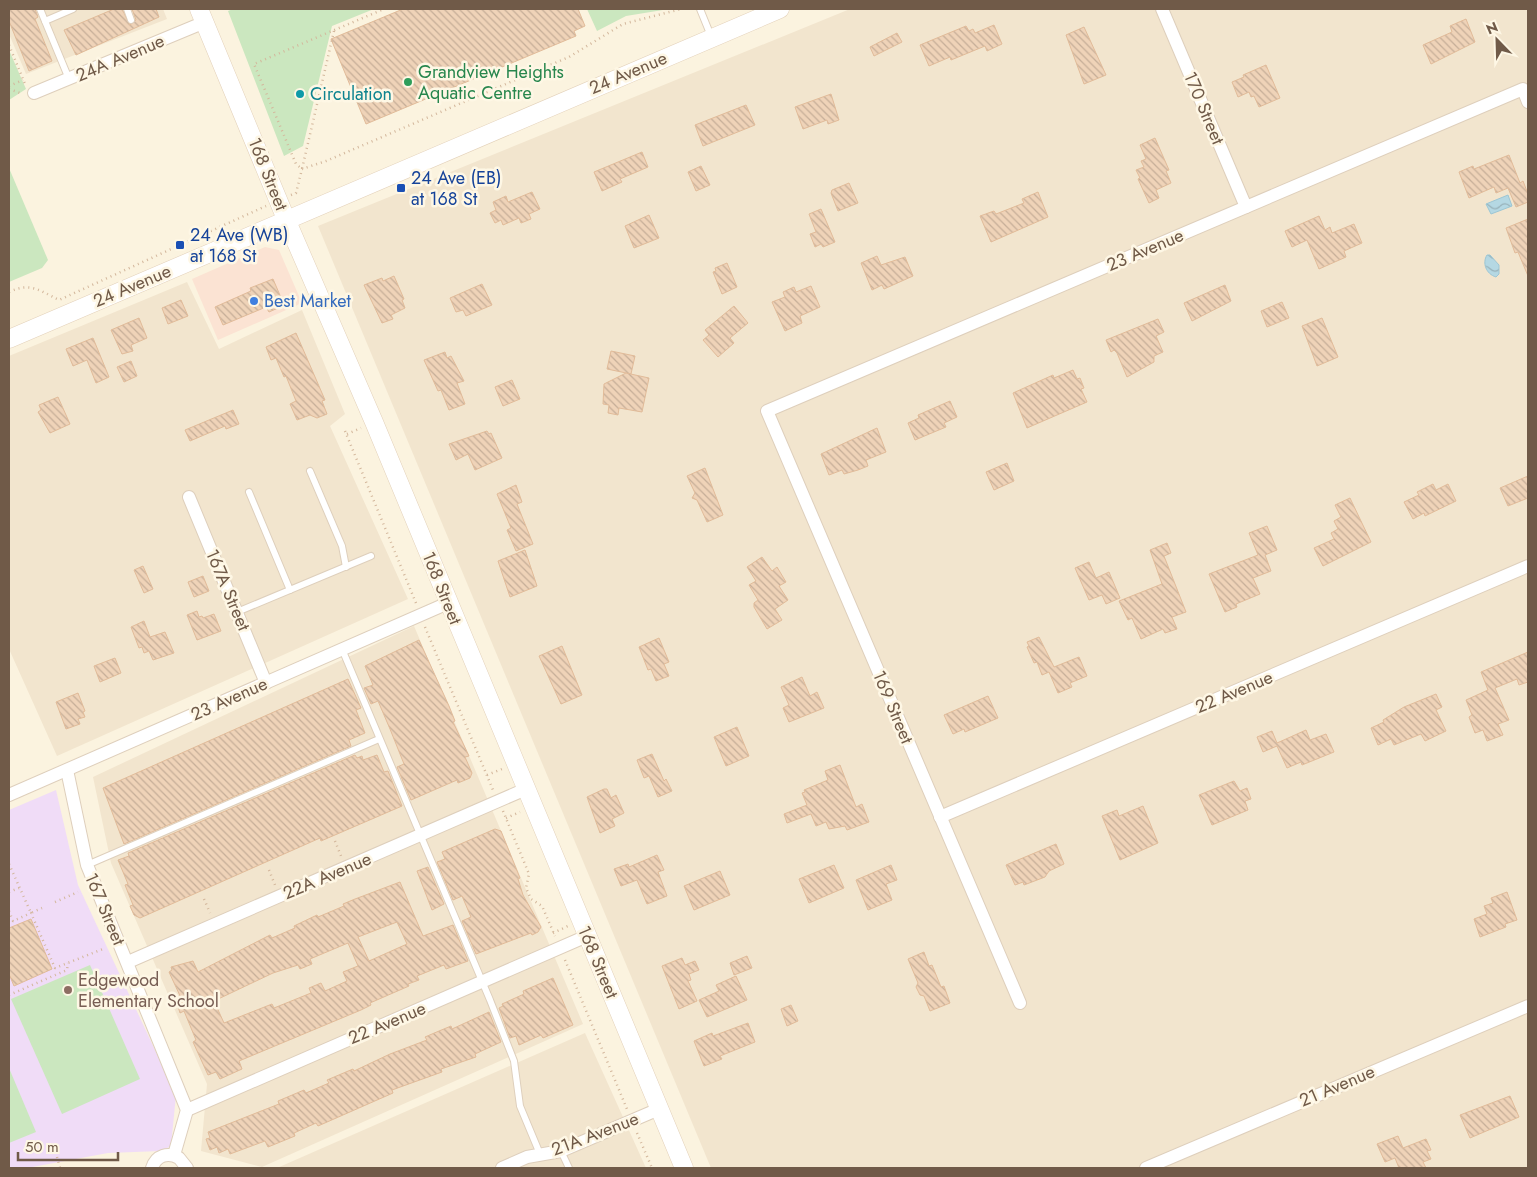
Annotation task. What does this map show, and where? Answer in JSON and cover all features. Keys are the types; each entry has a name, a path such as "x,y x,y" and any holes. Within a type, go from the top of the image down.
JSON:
{"main road":[{"name":"24 Avenue","path":"9,340 286,219 780,9"},
{"name":"168 Street","path":"202,16 286,219 374,422 684,1168"}],"street":[{"name":"170 Street","path":"1162,9 1246,207"},
{"name":"24A Avenue","path":"34,94 69,80 202,16"},
{"name":"23 Avenue","path":"767,411 1523,89 1528,102"},
{"name":"169 Street","path":"767,411 1020,1003"},
{"name":"167A Street","path":"189,497 266,683"},
{"name":"22 Avenue","path":"940,817 1528,566"},
{"name":"23 Avenue","path":"9,795 448,603"},
{"name":"167 Street","path":"67,770 87,865 187,1110"},
{"name":"22A Avenue","path":"128,962 526,789"},
{"name":"22 Avenue","path":"187,1110 587,936"},
{"name":"21 Avenue","path":"1146,1168 1528,1006"},
{"name":"21A Avenue","path":"502,1168 540,1154 561,1151 659,1109"},
{"path":"174,1155 187,1110"},
{"path":"152,1168 156,1159 162,1156 174,1155 184,1162 187,1168"}],"lane":[{"path":"40,9 69,80"},
{"path":"45,21 73,9"},
{"path":"127,9 131,20"},
{"path":"700,9 712,38"},
{"path":"310,471 342,546 346,567"},
{"path":"249,492 290,590"},
{"path":"237,612 371,556"},
{"path":"342,649 514,1061 520,1106 540,1154"},
{"path":"87,865 379,739"},
{"path":"561,1151 569,1168"}],"path":[{"path":"384,9 254,64 296,164 302,168 326,161 569,57 623,24 681,9"},
{"path":"296,192 334,31"},
{"path":"9,45 23,80 28,89 34,94"},
{"path":"9,86 23,80"},
{"path":"9,292 20,287 32,287 59,300 262,208"},
{"path":"345,431 418,610"},
{"path":"422,620 494,792"},
{"path":"500,806 528,874 526,888 531,899 542,906 556,939"},
{"path":"9,864 55,968 103,949"},
{"path":"9,892 19,888"},
{"path":"55,902 78,892"},
{"path":"9,911 13,921 42,908"},
{"path":"563,955 625,1105"},
{"path":"9,995 67,970 68,963"},
{"path":"637,1134 652,1168"},
{"path":"57,1157 60,1168"}],"shaded area":[{"path":"9,9 163,9 167,19 26,74 9,34"},
{"path":"850,9 1528,9 1528,1168 711,1168 318,226"},
{"path":"265,247 279,250 302,303 218,340 192,279"},
{"path":"187,282 219,349 302,310 345,414 330,426 408,599 57,756 9,649 9,356"},
{"path":"414,626 583,1024 262,1167 201,1151 207,1084 111,863 93,777"},
{"name":"Edgewood Elementary School","path":"56,790 78,885 176,1095 171,1146 161,1151 108,1153 27,1168 9,1168 9,810"},
{"path":"585,1033 646,1168 277,1168"}],"green space":[{"path":"233,9 374,9 332,26 303,146 284,156 228,11"},
{"path":"587,9 669,9 626,16 597,31"},
{"path":"9,50 26,89 9,100"},
{"path":"9,168 48,260 42,268 9,282"},
{"path":"90,965 140,1079 62,1114 11,999"},
{"path":"9,1068 36,1132 9,1143"}],"water":[{"path":"1508,195 1512,206 1491,214 1486,204"},
{"path":"1487,255 1490,255 1499,265 1499,274 1496,277 1487,271 1485,261"}],"building":[{"path":"9,9 35,9 38,17 35,19 52,61 29,71 9,21"},
{"path":"114,9 122,9 130,25 136,20 132,9 156,9 159,17 76,55 64,30"},
{"name":"Grandview Heights Aquatic Centre","path":"403,9 578,9 585,26 574,31 576,36 366,124 331,39"},
{"path":"1466,19 1475,42 1431,64 1423,45 1452,32 1450,26"},
{"path":"994,25 1002,44 987,51 985,46 951,60 950,57 929,66 920,45 966,26 969,31 973,29 975,33"},
{"path":"1084,27 1106,75 1084,84 1066,35"},
{"path":"897,33 902,42 874,56 870,47"},
{"path":"1266,65 1280,98 1259,107 1254,96 1251,97 1249,92 1238,97 1232,82"},
{"path":"831,94 839,120 828,124 827,120 803,129 795,107"},
{"path":"746,105 755,125 703,146 695,125"},
{"path":"1155,138 1169,170 1166,171 1171,183 1156,190 1159,198 1149,203 1136,170 1144,167 1141,161 1146,159 1140,145"},
{"path":"642,152 648,167 620,179 622,182 602,191 594,172"},
{"path":"1509,155 1520,183 1523,181 1528,194 1528,202 1516,207 1508,188 1496,193 1494,187 1469,198 1459,172 1473,166 1474,169"},
{"path":"701,166 710,185 696,191 688,172"},
{"path":"849,183 858,203 838,211 831,193 832,190"},
{"path":"532,192 540,209 529,214 531,219 521,223 519,218 503,225 501,220 495,223 490,213 496,210 493,202 506,196 508,202"},
{"path":"1038,192 1048,217 991,242 980,216 994,211 996,214 1024,203 1022,199"},
{"path":"821,209 835,242 823,247 821,244 815,247 810,234 816,232 809,214"},
{"path":"649,215 659,238 634,248 625,226"},
{"path":"1319,216 1325,230 1330,227 1332,233 1354,224 1362,243 1344,251 1346,257 1319,269 1307,240 1292,247 1285,231"},
{"path":"1528,219 1528,276 1518,252 1515,253 1506,228"},
{"path":"877,256 881,265 905,257 913,276 884,289 882,285 872,290 861,263"},
{"path":"727,263 737,287 722,294 713,272 716,271 715,268"},
{"path":"394,276 404,299 402,300 405,308 391,315 393,319 382,323 364,285 382,278 383,281"},
{"name":"Best Market","path":"273,279 282,300 276,302 278,308 269,312 266,307 223,325 215,307 251,291 250,288"},
{"path":"482,284 492,305 466,316 463,310 456,312 450,298"},
{"path":"1225,285 1231,301 1192,321 1184,303"},
{"path":"811,286 820,307 800,316 802,323 785,331 772,302 785,297 783,292 794,287 796,292"},
{"path":"181,300 188,316 168,324 162,308"},
{"path":"1282,302 1289,318 1267,327 1261,311"},
{"path":"734,306 748,323 730,338 734,343 718,357 703,340 709,335 705,330"},
{"path":"139,318 147,338 131,345 133,351 122,354 111,330"},
{"path":"1322,318 1338,357 1317,366 1302,326"},
{"path":"1158,319 1164,332 1156,336 1163,352 1154,356 1154,362 1127,377 1117,353 1114,350 1111,352 1106,340"},
{"path":"296,333 325,400 322,401 327,414 317,418 310,415 297,420 290,404 296,401 286,376 284,377 276,358 271,360 266,347"},
{"path":"93,338 109,377 96,383 87,360 73,366 66,349"},
{"path":"611,351 635,356 631,374 607,369"},
{"path":"445,352 447,358 451,356 464,381 457,383 465,404 449,410 441,390 438,391 424,360"},
{"path":"131,361 137,376 124,382 117,367"},
{"path":"1073,370 1077,379 1080,378 1084,388 1081,389 1087,402 1027,428 1013,393 1053,375 1054,378"},
{"path":"626,373 649,378 642,412 619,408 618,415 608,413 609,405 603,404 604,384"},
{"path":"512,380 520,399 503,406 495,387"},
{"path":"58,397 70,424 50,433 38,412 41,410 39,405"},
{"path":"950,401 957,417 944,423 946,427 915,440 908,423 919,418 918,415"},
{"path":"233,410 239,424 226,429 225,426 190,441 185,430"},
{"path":"877,428 886,452 866,460 868,466 844,474 842,470 829,475 821,454"},
{"path":"487,431 489,434 491,433 502,458 475,470 468,454 456,460 449,444"},
{"path":"1007,463 1014,481 994,490 986,472"},
{"path":"705,468 723,515 707,522 697,500 692,498 695,493 687,476"},
{"path":"1528,476 1528,498 1508,506 1500,488"},
{"path":"1433,484 1436,490 1448,484 1456,501 1425,516 1424,513 1413,519 1404,502 1419,495 1417,492"},
{"path":"516,485 522,502 517,504 533,544 516,551 507,530 511,528 497,494"},
{"path":"1350,498 1371,542 1323,566 1314,548 1334,539 1331,533 1338,529 1334,521 1341,517 1335,505"},
{"path":"1267,526 1277,550 1265,555 1271,571 1253,578 1260,594 1236,604 1237,607 1225,612 1209,574 1258,555 1249,533"},
{"path":"1167,543 1171,553 1164,556 1186,612 1172,617 1177,629 1165,633 1163,629 1141,639 1132,618 1128,620 1119,601 1162,584 1150,550"},
{"path":"525,550 537,586 510,597 498,561"},
{"path":"762,557 772,571 777,567 786,582 779,586 788,600 775,609 782,620 767,629 754,607 754,603 758,600 749,585 756,581 747,567"},
{"path":"1089,562 1096,578 1109,572 1120,598 1106,604 1102,595 1089,600 1075,568"},
{"path":"143,566 153,589 144,593 134,570"},
{"path":"203,576 209,591 194,597 188,582"},
{"path":"197,611 199,617 202,616 203,618 214,614 221,631 197,640 187,615"},
{"path":"144,621 150,637 165,632 174,653 153,660 149,651 144,653 142,647 139,648 131,627"},
{"path":"1039,637 1054,667 1079,657 1087,676 1070,683 1072,687 1058,693 1049,672 1042,675 1037,662 1034,663 1027,647 1029,646 1027,642"},
{"path":"659,638 669,662 664,664 669,676 656,681 651,669 648,670 639,647"},
{"path":"419,640 469,756 465,757 472,773 470,778 458,783 457,780 411,800 397,767 404,764 390,729 378,701 371,704 364,688 373,685 365,666"},
{"path":"562,646 582,695 561,704 539,656"},
{"path":"1528,652 1528,682 1519,685 1517,679 1495,688 1509,720 1498,724 1503,735 1487,741 1483,730 1475,733 1469,717 1472,715 1466,700 1488,690 1481,672"},
{"path":"115,658 121,673 100,682 94,666"},
{"path":"802,677 810,696 817,692 824,708 789,722 783,708 789,705 781,687"},
{"path":"348,679 361,708 356,710 365,733 349,740 351,746 124,844 103,788"},
{"path":"78,693 85,711 83,712 85,717 78,719 80,724 66,729 56,702"},
{"path":"1436,694 1442,707 1436,710 1446,731 1425,741 1421,734 1394,745 1391,739 1378,745 1371,728 1384,722 1383,720 1404,707"},
{"path":"988,696 998,718 965,732 964,729 953,734 944,715"},
{"path":"737,727 749,756 726,766 714,737"},
{"path":"1306,730 1310,740 1326,734 1334,752 1302,765 1301,762 1287,768 1277,746 1263,752 1257,737 1272,731 1277,743"},
{"path":"652,754 664,781 666,779 672,791 658,797 649,776 644,778 637,760"},
{"path":"355,755 357,758 362,756 363,760 377,755 384,772 388,771 402,806 321,841 320,838 140,918 134,915 130,906 133,905 125,885 128,884 118,860 129,856 128,853"},
{"path":"840,765 856,807 862,804 869,822 847,830 845,826 829,829 826,822 816,826 811,814 787,823 784,814 807,805 802,793 805,792 804,790 828,780 825,771"},
{"path":"1234,781 1240,791 1247,788 1251,799 1245,801 1248,810 1212,825 1199,795"},
{"path":"607,789 611,798 616,795 624,813 612,819 615,826 600,833 587,797"},
{"path":"1143,806 1158,843 1120,860 1102,816 1117,810 1119,816"},
{"path":"495,829 501,831 520,878 518,879 523,895 541,927 538,932 532,935 531,933 476,954 462,921 471,917 462,896 453,900 437,862 445,859 442,852"},
{"path":"1056,844 1064,864 1049,871 1045,877 1024,885 1023,882 1015,885 1006,865"},
{"path":"657,855 664,870 658,872 667,896 647,904 637,880 621,886 614,869 628,864 629,867"},
{"path":"834,865 844,888 809,903 799,879"},
{"path":"891,865 897,880 886,884 892,900 868,910 856,880"},
{"path":"428,867 444,904 432,910 417,871"},
{"path":"720,871 730,895 694,910 684,886"},
{"path":"400,882 423,936 453,925 468,961 446,969 444,965 417,976 419,980 370,1003 371,1005 361,1010 239,1061 242,1069 220,1079 216,1072 208,1075 193,1042 196,1040 184,1011 180,1013 176,1000 181,998 169,972 172,970 171,967 193,961 198,972 270,935 272,938 295,928 294,926 317,915 318,917 344,906 343,904","holes":["397,922 407,944 369,961 358,937","348,943 358,966 343,972 347,981 325,991 321,983 309,988 311,993 274,1008 272,1004 224,1023 214,1001 273,973 298,965 300,969 312,964 310,959"]},
{"path":"1507,892 1517,920 1505,924 1506,927 1480,937 1474,919 1487,914 1484,906 1493,903 1491,898"},
{"path":"31,919 52,969 14,986 9,974 9,928"},
{"path":"924,952 929,966 932,965 941,987 944,986 950,1003 930,1011 924,996 920,995 916,987 918,983 908,959"},
{"path":"747,956 752,968 734,975 730,963"},
{"path":"682,958 685,965 695,961 699,970 689,974 691,980 688,981 697,1001 679,1009 662,966"},
{"path":"736,976 747,1000 707,1017 699,1000 719,991 716,985"},
{"path":"553,978 573,1025 543,1038 541,1035 519,1045 516,1036 510,1038 499,1008 503,1006 502,1004 524,994 523,991"},
{"path":"791,1005 798,1021 787,1026 781,1009"},
{"path":"489,1012 501,1042 475,1054 476,1057 441,1069 442,1072 392,1090 393,1093 318,1126 316,1123 294,1133 295,1136 268,1147 265,1141 230,1154 228,1149 219,1153 217,1147 210,1150 206,1139 210,1138 208,1132 279,1104 278,1101 304,1090 306,1093 329,1083 327,1080 353,1069 354,1071 390,1054 427,1040 425,1037 451,1026 452,1029"},
{"path":"748,1023 755,1042 720,1056 722,1059 704,1066 694,1041 712,1033 713,1036"},
{"path":"1510,1096 1519,1117 1470,1138 1460,1115"},
{"path":"1398,1136 1403,1148 1426,1139 1431,1150 1427,1151 1431,1159 1423,1162 1426,1168 1399,1168 1395,1158 1385,1162 1377,1144"}],"place":[{"name":"Grandview Heights Aquatic Centre","path":"408,82"},
{"name":"Circulation","path":"300,94"},
{"name":"24 Ave (EB) at 168 St","path":"401,188"},
{"name":"24 Ave (WB) at 168 St","path":"180,245"},
{"name":"Best Market","path":"254,301"},
{"name":"Edgewood Elementary School","path":"68,990"}]}
